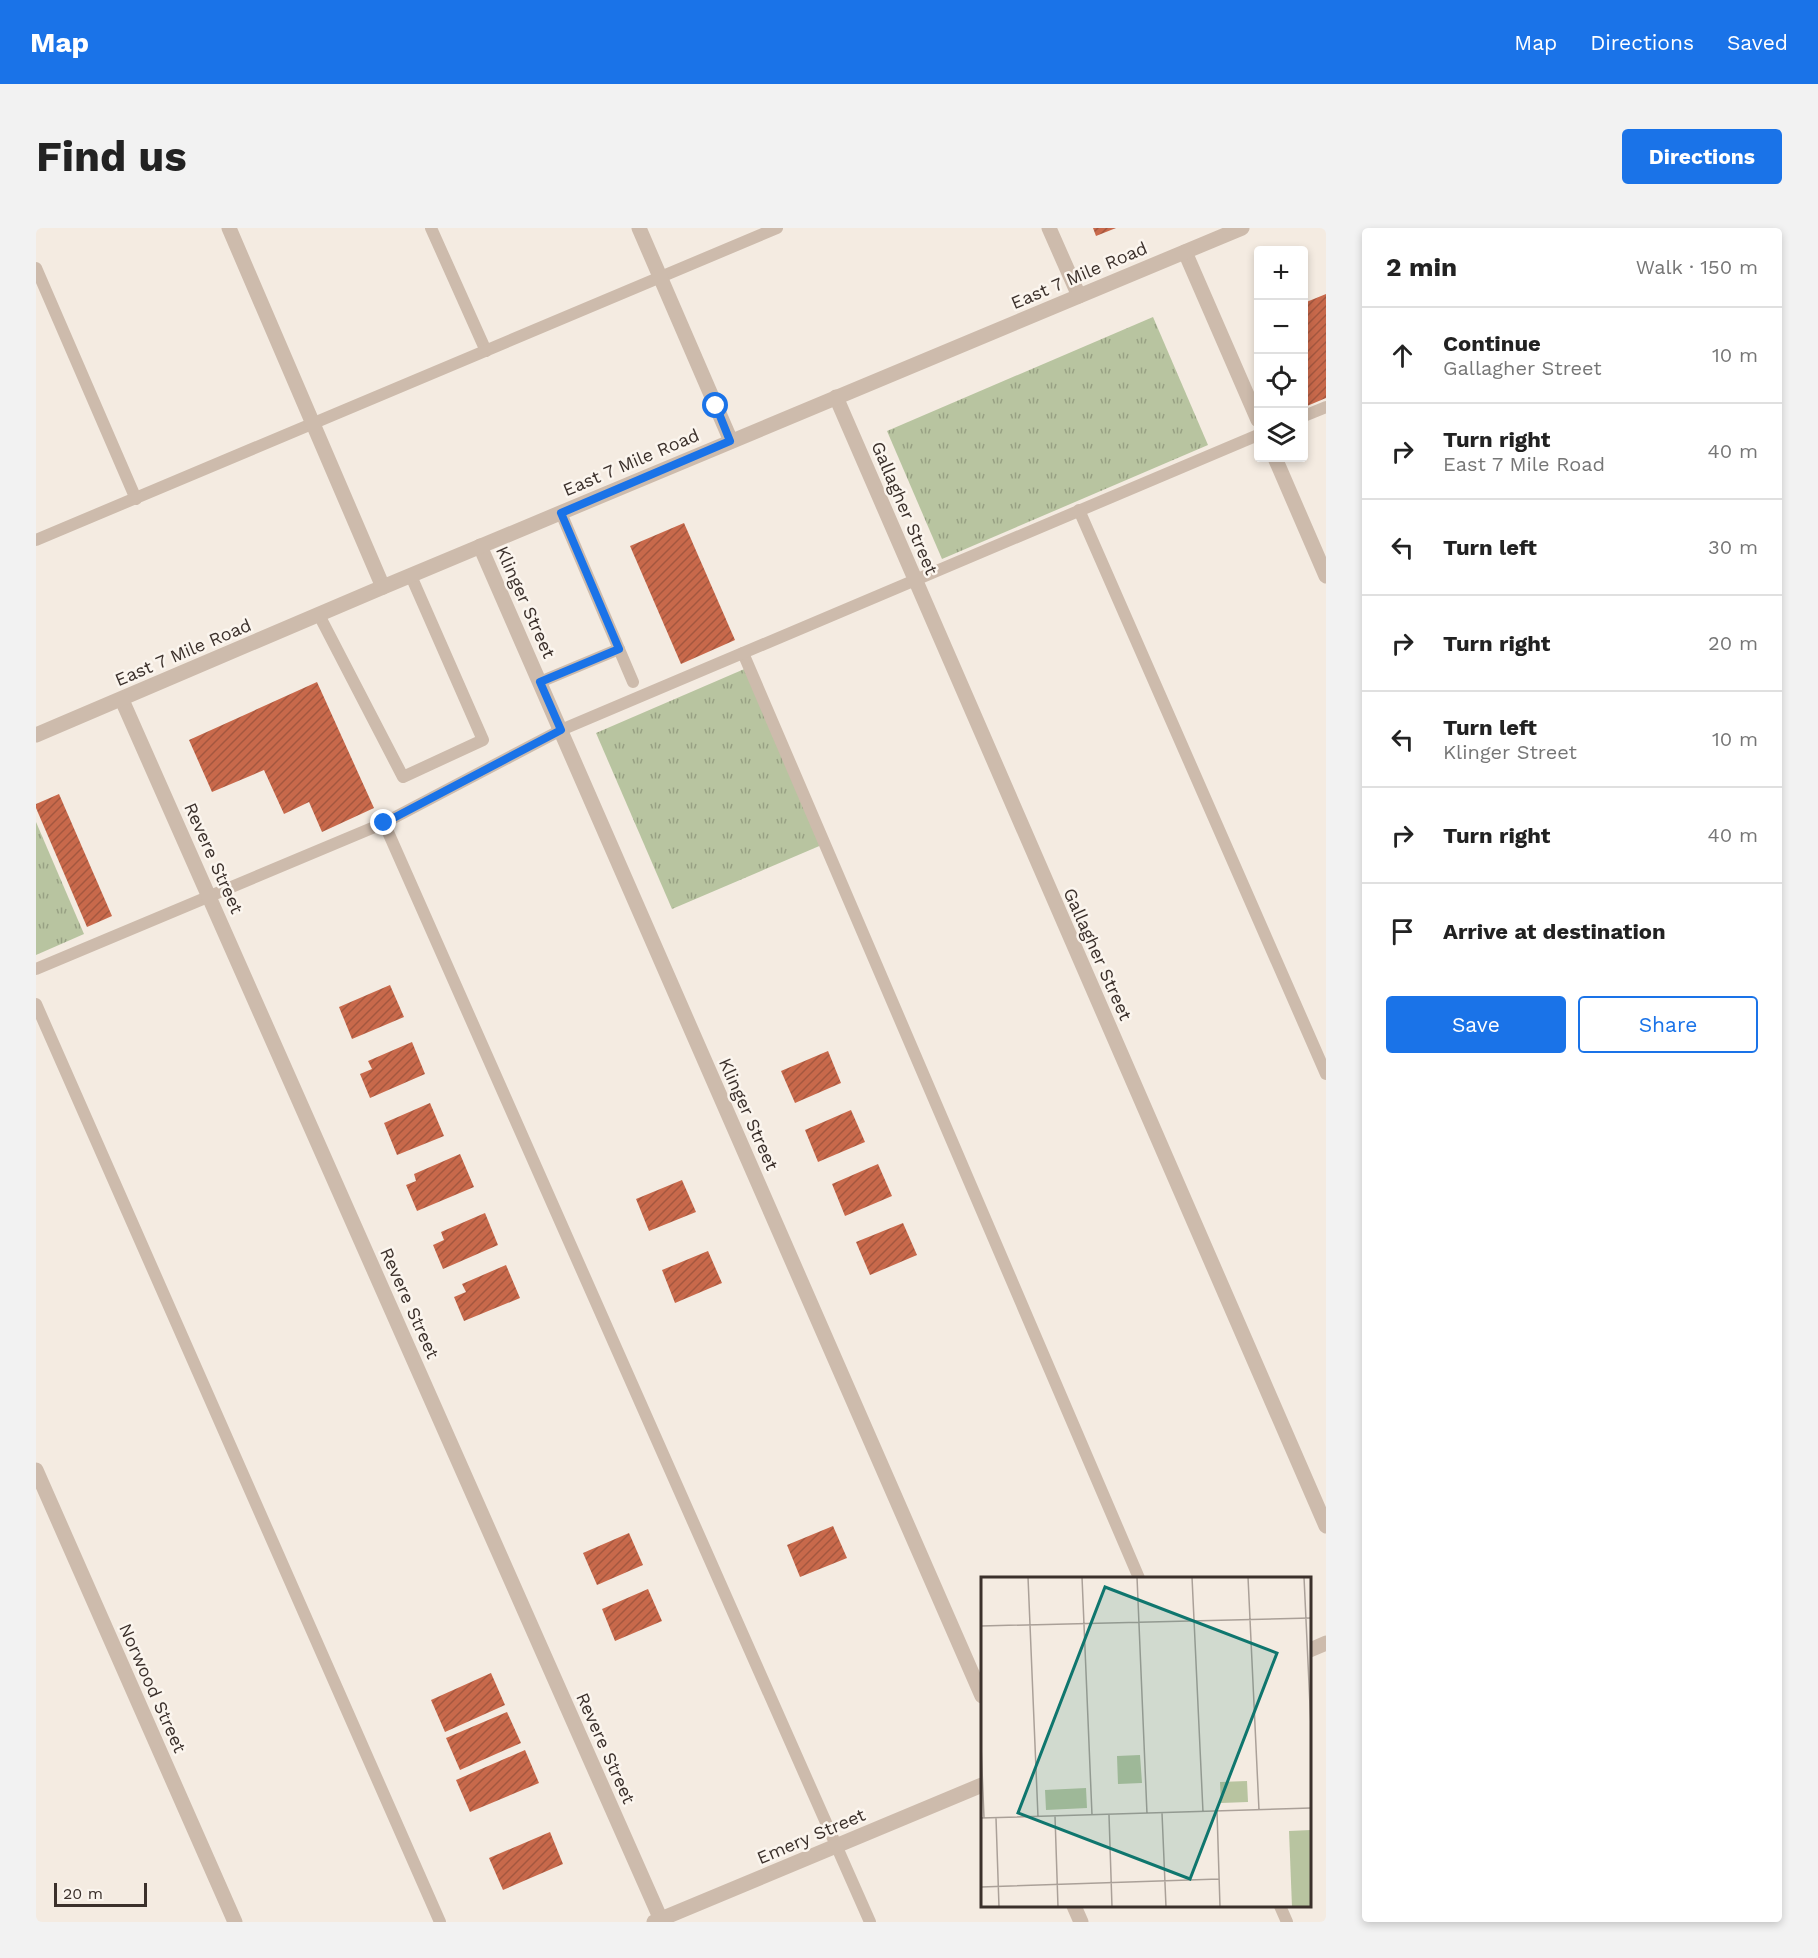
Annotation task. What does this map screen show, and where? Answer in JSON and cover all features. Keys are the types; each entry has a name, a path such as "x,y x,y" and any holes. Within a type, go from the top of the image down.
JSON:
{"street":[{"path":"229,228 383,587"},
{"path":"639,228 730,441"},
{"path":"1049,228 1078,296"},
{"name":"East 7 Mile Road","path":"36,735 480,546 1242,228"},
{"path":"1185,252 1254,411"},
{"name":"Gallagher Street","path":"836,397 1326,1526"},
{"path":"1277,462 1326,576"},
{"name":"Klinger Street","path":"480,546 981,1694"},
{"name":"Revere Street","path":"122,700 659,1921"},
{"name":"Norwood Street","path":"36,1470 235,1922"},
{"path":"1311,1650 1326,1643"},
{"name":"Emery Street","path":"659,1921 981,1785"},
{"path":"1075,1907 1081,1922"}],"lane":[{"path":"431,228 486,351"},
{"path":"36,540 314,425 777,228"},
{"path":"36,268 136,499"},
{"path":"1308,414 1326,407"},
{"path":"36,969 384,823 561,730 1254,437"},
{"path":"1079,510 1326,1074"},
{"path":"561,513 633,682"},
{"path":"319,615 403,777 483,740 411,576"},
{"path":"540,682 619,649"},
{"path":"743,653 1138,1577"},
{"path":"384,823 870,1922"},
{"path":"36,1004 441,1922"},
{"path":"1281,1907 1287,1922"}],"green space":[{"path":"1153,317 1208,445 942,559 887,431"},
{"path":"749,667 824,844 672,909 596,733"},
{"path":"36,822 84,934 36,955"}],"building":[{"path":"1093,228 1116,228 1096,236"},
{"path":"1326,294 1326,398 1308,406 1308,354 1308,301"},
{"path":"684,523 735,640 681,664 630,546"},
{"path":"317,682 374,808 322,832 309,802 284,814 264,770 212,792 189,740"},
{"path":"59,794 112,916 87,927 36,808 36,804"},
{"path":"390,985 404,1017 352,1039 339,1007"},
{"path":"412,1042 425,1074 370,1098 360,1074 372,1069 368,1061"},
{"path":"828,1051 841,1083 795,1103 781,1071"},
{"path":"430,1103 444,1136 397,1155 384,1123"},
{"path":"851,1110 865,1142 818,1162 805,1130"},
{"path":"460,1154 474,1187 417,1211 406,1185 416,1181 414,1174"},
{"path":"878,1164 892,1196 845,1216 832,1184"},
{"path":"682,1180 696,1212 649,1231 636,1199"},
{"path":"485,1213 498,1245 443,1269 433,1245 444,1240 441,1232"},
{"path":"903,1223 917,1255 870,1275 856,1242"},
{"path":"708,1251 722,1283 675,1303 662,1270"},
{"path":"506,1265 520,1298 464,1321 454,1297 466,1292 462,1284"},
{"path":"833,1526 847,1558 800,1577 787,1545"},
{"path":"629,1533 643,1565 597,1585 583,1553"},
{"path":"648,1589 662,1621 615,1641 602,1609"},
{"path":"491,1673 505,1705 445,1732 431,1700"},
{"path":"507,1712 521,1743 460,1770 446,1738"},
{"path":"525,1750 539,1783 470,1812 456,1780"},
{"path":"550,1832 563,1864 503,1890 489,1858"}],"route":[{"path":"384,823 561,730 540,682 619,649 561,513 730,441 716,406"}]}
